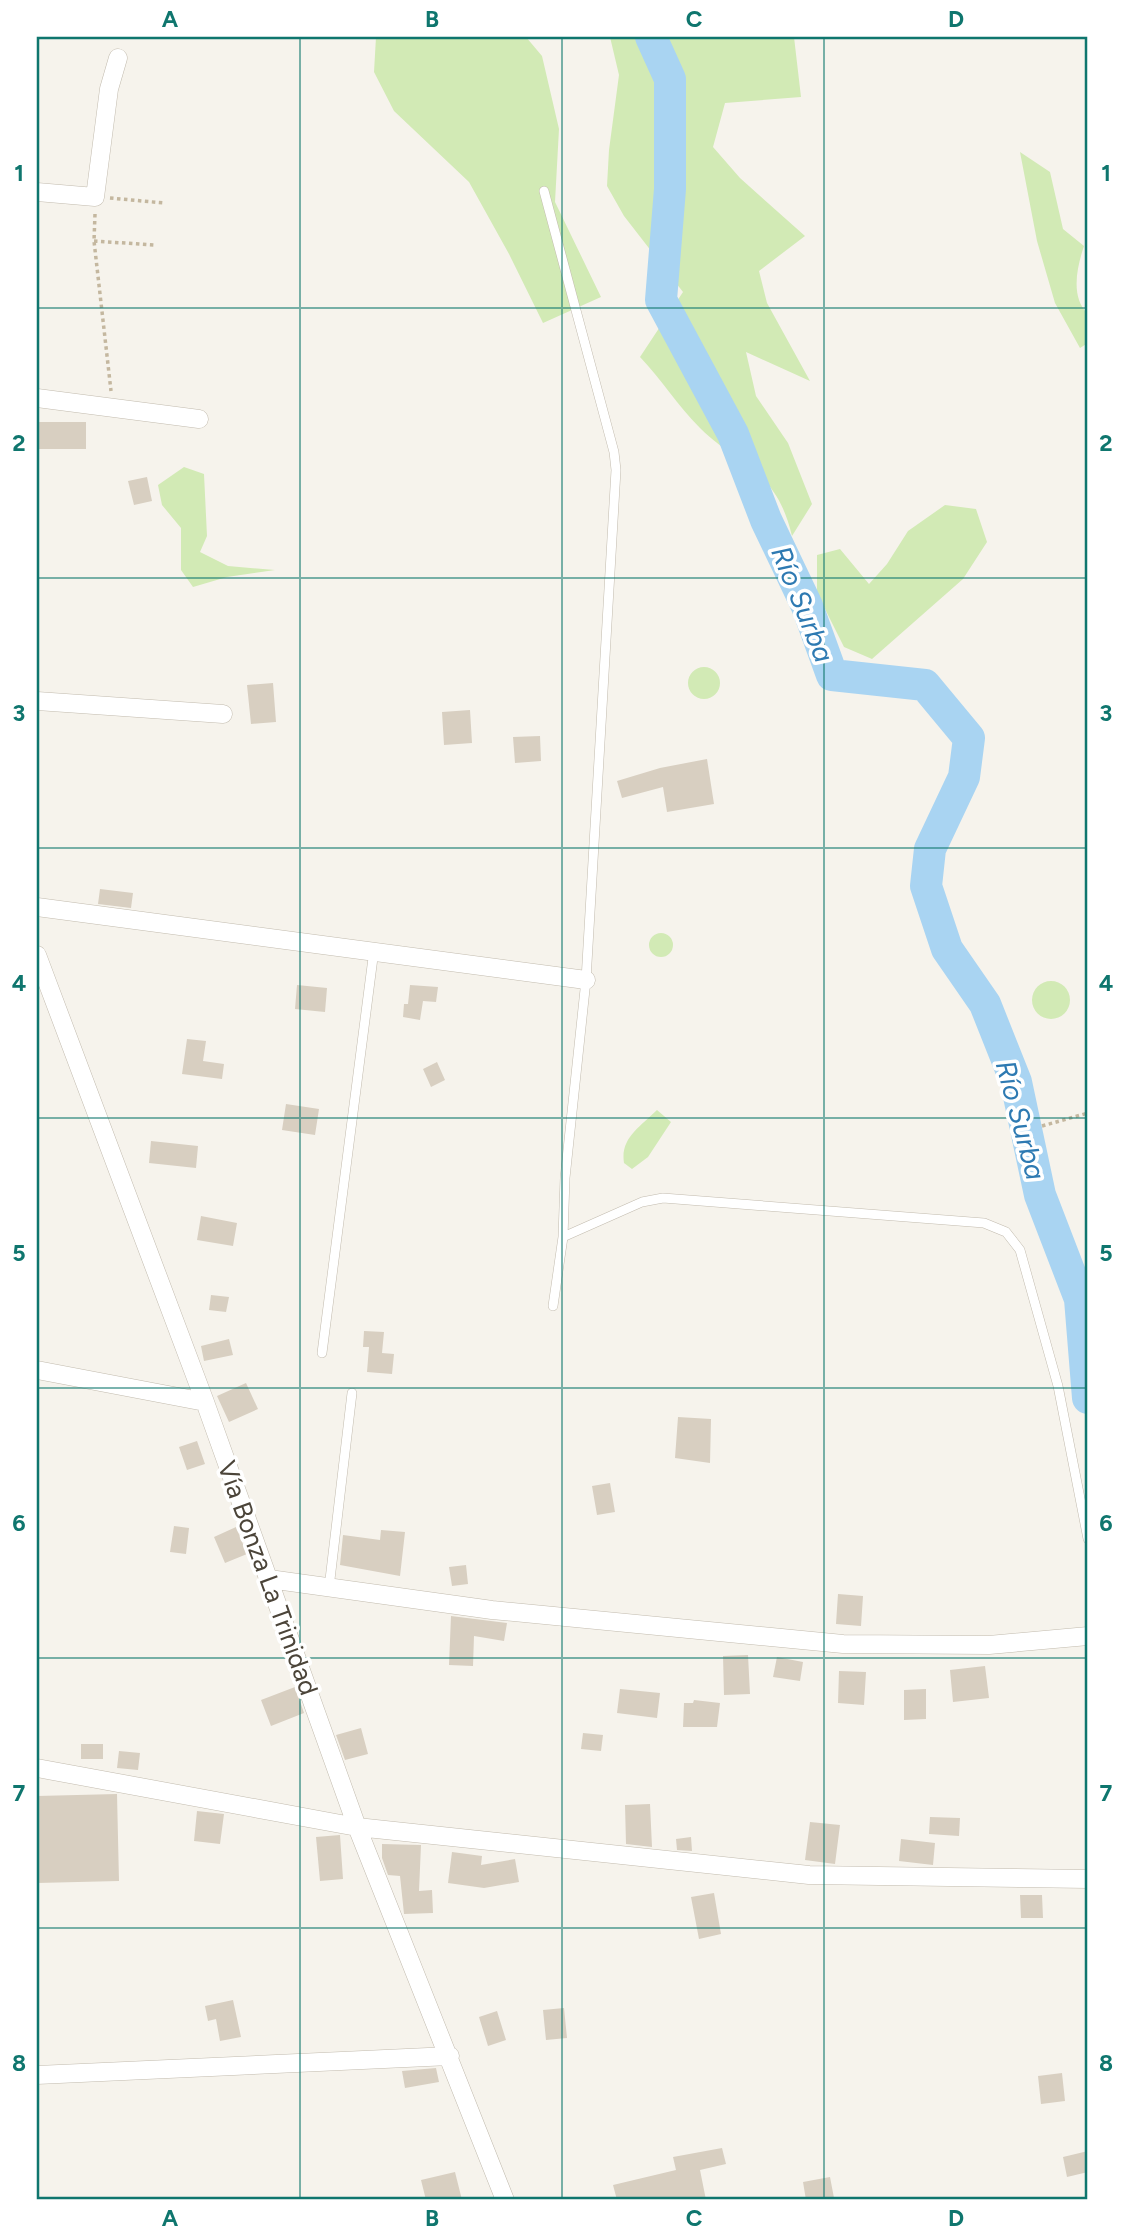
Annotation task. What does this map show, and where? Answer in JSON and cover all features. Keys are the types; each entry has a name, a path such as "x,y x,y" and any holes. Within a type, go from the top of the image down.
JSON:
{"street":[{"path":"37,192 95,197 109,89 118,58"},
{"path":"37,398 113,405 199,419"},
{"path":"37,701 223,714"},
{"path":"37,907 586,980"},
{"name":"Vía Bonza La Trinidad","path":"39,966 205,1402 357,1827 505,2200"},
{"path":"37,1370 205,1402"},
{"path":"269,1579 492,1610 843,1644 989,1646 1088,1636"},
{"path":"37,1768 357,1827 809,1875 1088,1878"},
{"path":"37,2074 450,2056"}],"lane":[{"path":"544,191 616,470 586,980 565,1178 563,1237 552,1306"},
{"path":"322,1353 374,950"},
{"path":"563,1237 642,1202 663,1198 984,1223 1006,1232 1020,1250 1058,1386 1088,1539"},
{"path":"329,1588 352,1393"}],"path":[{"path":"113,405 94,241 95,197 164,203"},
{"path":"94,241 154,246"},
{"path":"1042,1126 1088,1113"}],"green space":[{"path":"376,37 526,37 542,56 559,129 555,202 601,297 543,323 469,182 394,111 374,72"},
{"path":"610,37 794,37 801,97 725,103 713,147 740,178 805,236 759,271 767,303 810,381 746,352 756,396 788,443 812,504 792,536 777,497 767,483 700,428 640,357 683,292 624,216 607,186 619,75"},
{"path":"1020,152 1050,172 1063,229 1084,246 1077,272 1077,291 1082,307 1088,314 1088,343 1080,348 1055,303 1037,241"},
{"path":"184,467 204,474 207,536 200,552 228,566 275,570 227,577 193,587 181,570 181,528 162,505 158,485"},
{"path":"945,505 976,509 987,542 963,579 872,659 844,647 817,593 817,555 840,549 869,584 887,564 908,531"},
{"path":"704,667 715,672 720,683 715,694 704,699 693,694 688,683 693,672"},
{"path":"661,933 670,936 673,945 670,954 661,957 652,954 649,945 652,936"},
{"path":"1051,981 1064,987 1070,1000 1064,1013 1051,1019 1038,1013 1032,1000 1038,987"},
{"path":"657,1110 671,1122 648,1157 632,1169 624,1163 625,1147 633,1134"}],"building":[{"path":"37,422 86,422 86,449 37,449"},
{"path":"147,477 152,501 134,505 128,481"},
{"path":"273,683 276,722 251,724 247,685"},
{"path":"470,710 472,743 444,745 442,712"},
{"path":"540,736 541,761 515,763 513,737"},
{"path":"707,759 714,804 667,812 663,787 622,798 617,781 660,768"},
{"path":"100,889 133,893 131,908 98,904"},
{"path":"297,985 327,988 325,1012 295,1009"},
{"path":"410,985 438,987 436,1002 423,1001 420,1020 403,1017 404,1004 408,1004"},
{"path":"187,1039 206,1041 203,1061 224,1064 222,1079 182,1074"},
{"path":"437,1062 445,1080 431,1087 423,1069"},
{"path":"286,1104 319,1109 315,1135 282,1130"},
{"path":"151,1141 198,1146 196,1168 149,1163"},
{"path":"201,1216 237,1223 233,1246 197,1240"},
{"path":"211,1295 229,1297 226,1312 209,1310"},
{"path":"364,1331 384,1332 382,1353 394,1354 392,1374 367,1372 369,1347 363,1347"},
{"path":"229,1339 233,1355 204,1361 201,1346"},
{"path":"246,1383 258,1409 229,1422 217,1396"},
{"path":"678,1417 711,1419 710,1463 675,1458"},
{"path":"197,1441 205,1464 187,1470 179,1447"},
{"path":"610,1483 615,1512 597,1515 592,1486"},
{"path":"174,1526 189,1528 186,1554 170,1552"},
{"path":"236,1527 247,1554 225,1563 214,1537"},
{"path":"381,1530 405,1532 400,1576 340,1565 343,1535 380,1540"},
{"path":"466,1565 468,1584 452,1586 449,1567"},
{"path":"838,1594 863,1596 861,1626 836,1624"},
{"path":"451,1616 507,1623 504,1641 474,1636 473,1666 449,1665"},
{"path":"748,1655 750,1694 724,1695 723,1656"},
{"path":"777,1657 803,1662 800,1681 773,1677"},
{"path":"985,1666 989,1698 953,1702 950,1670"},
{"path":"839,1671 866,1672 864,1705 838,1703"},
{"path":"295,1687 304,1713 271,1726 261,1700"},
{"path":"620,1689 660,1693 657,1718 617,1713"},
{"path":"926,1689 926,1719 904,1720 904,1690"},
{"path":"694,1700 720,1703 717,1727 683,1727 684,1703 693,1703"},
{"path":"361,1728 368,1754 345,1760 336,1735"},
{"path":"583,1733 603,1735 601,1751 581,1749"},
{"path":"81,1744 103,1744 103,1759 81,1759"},
{"path":"119,1751 140,1753 138,1770 117,1768"},
{"path":"117,1794 119,1881 37,1883 37,1796"},
{"path":"650,1804 652,1847 626,1844 625,1805"},
{"path":"197,1811 224,1814 220,1844 194,1841"},
{"path":"930,1817 960,1818 959,1836 929,1834"},
{"path":"810,1822 840,1825 835,1864 805,1860"},
{"path":"340,1835 343,1879 320,1881 316,1837"},
{"path":"691,1837 692,1851 677,1850 676,1839"},
{"path":"901,1839 935,1843 933,1865 899,1861"},
{"path":"382,1844 421,1845 419,1891 432,1890 433,1913 404,1914 400,1876 388,1875 382,1858"},
{"path":"452,1852 482,1856 481,1865 515,1859 519,1882 484,1888 448,1883"},
{"path":"714,1893 721,1934 699,1939 691,1897"},
{"path":"1020,1895 1042,1895 1043,1918 1021,1918"},
{"path":"233,2000 241,2037 220,2041 216,2019 208,2021 205,2006"},
{"path":"564,2008 567,2038 546,2040 543,2010"},
{"path":"497,2011 506,2040 488,2046 479,2017"},
{"path":"436,2068 439,2082 405,2088 402,2071"},
{"path":"1062,2073 1065,2101 1041,2104 1038,2076"},
{"path":"722,2148 726,2164 700,2170 706,2200 617,2200 613,2185 676,2170 673,2157"},
{"path":"1088,2151 1088,2172 1067,2177 1063,2157"},
{"path":"455,2172 462,2200 426,2200 421,2180"},
{"path":"830,2177 834,2198 806,2200 803,2182"}],"waterway":[{"name":"Río Surba","path":"651,37 670,79 670,189 661,300 733,434 766,520 807,606 832,675 925,685 969,738 964,777 930,849 926,886 947,949 985,1004 1016,1082 1040,1195 1080,1299 1088,1398"}]}
